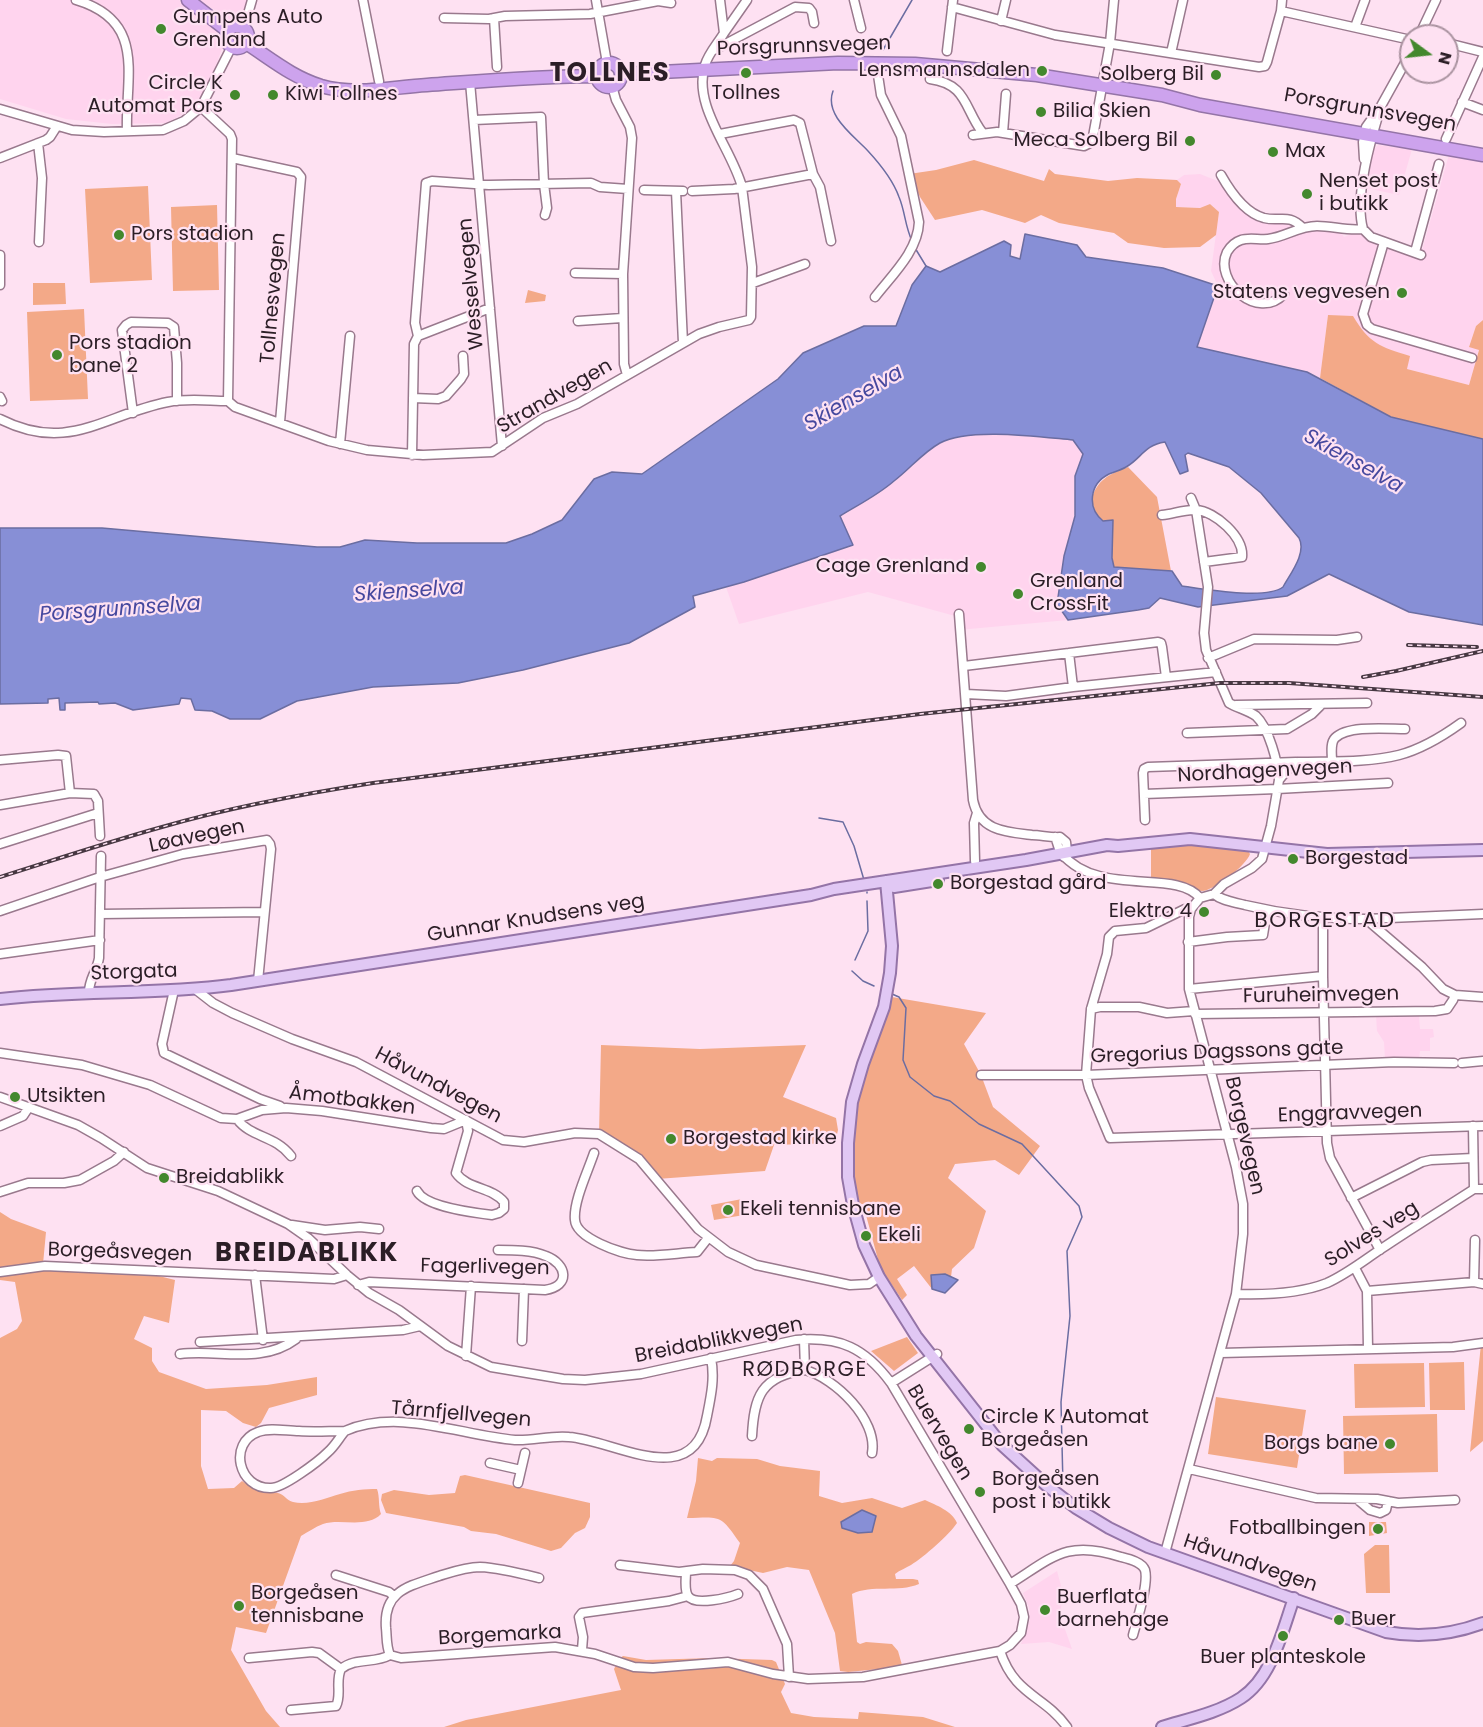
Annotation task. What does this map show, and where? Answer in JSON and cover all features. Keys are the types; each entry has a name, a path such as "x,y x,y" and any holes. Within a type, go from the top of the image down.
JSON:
{"highway":[{"path":"188,0 228,31"},
{"path":"234,26 244,28 248,36 246,43 238,47 232,46 227,40 228,31 234,26"},
{"path":"246,43 294,75 333,89 368,91 470,82 597,76"},
{"name":"Porsgrunnsvegen","path":"621,74 876,62 998,70 1037,75 1101,89 1162,95 1200,105 1369,132 1435,140 1479,154"},
{"path":"608,63 616,65 621,74 620,80 612,86 602,85 597,76 601,66 608,63"}],"main road":[{"name":"Gunnar Knudsens veg","path":"263,980 811,895 824,896 1065,856 1107,845 1190,839 1297,855 1483,850"},
{"name":"Håvundvegen","path":"886,885 892,946 889,984 882,1013 855,1089 850,1114 848,1177 852,1205 864,1245 879,1277 908,1322 934,1356 1026,1467 1083,1513 1128,1538 1372,1628 1408,1635 1447,1633 1483,1623"},
{"name":"Storgata","path":"0,999 46,993 195,989 263,980"},
{"path":"1162,1727 1227,1706 1249,1692 1261,1679 1270,1662 1294,1598"}],"street":[{"path":"76,0 92,6 109,18 120,32 126,46 129,60 127,132"},
{"path":"244,28 252,0"},
{"path":"363,0 379,81"},
{"path":"596,0 608,63"},
{"path":"720,0 724,33"},
{"path":"704,70 705,63 747,0"},
{"path":"854,0 861,28"},
{"path":"1001,21 1006,0"},
{"path":"930,80 940,81 958,90 978,134 1003,133 1089,145 1094,138 1110,43 1114,0"},
{"path":"1171,53 1184,0"},
{"path":"947,51 953,4 1001,21 1055,35 1259,67 1265,66 1282,0"},
{"path":"1355,27 1365,0"},
{"path":"1425,24 1436,0"},
{"path":"444,18 494,18 599,12 658,1 671,3"},
{"path":"714,50 795,7 809,8 814,23"},
{"path":"1281,10 1399,37"},
{"path":"494,18 496,67"},
{"path":"0,109 57,126 83,131 163,130 194,115 201,107 232,46"},
{"path":"1459,46 1483,52"},
{"path":"1446,139 1483,57"},
{"path":"875,297 913,247 919,222 901,136 881,95 876,62"},
{"name":"Strandvegen","path":"228,401 235,406 280,423 340,444 367,450 412,454 488,452 502,446 543,418 577,404 708,330 749,320 753,282 742,187 736,168 703,95 704,70"},
{"path":"1399,74 1369,132 1361,209 1363,229 1371,237 1418,253 1439,164"},
{"name":"Wesselvegen","path":"470,82 502,446"},
{"path":"612,86 616,100 632,133 622,318 624,364 627,375"},
{"path":"1003,133 1006,94"},
{"path":"1462,102 1483,110"},
{"path":"0,418 30,430 58,432 84,430 150,407 177,401 228,401 233,146 230,134 201,107"},
{"path":"474,120 541,117 547,208 545,215"},
{"path":"720,134 798,121 803,128 813,174 820,188 831,241"},
{"path":"0,159 50,137 57,126"},
{"path":"38,143 42,178 39,242"},
{"name":"Tollnesvegen","path":"232,158 297,172 301,177 280,423"},
{"path":"644,190 684,191 742,187 813,174"},
{"path":"1221,175 1237,199 1256,215 1266,218 1292,219 1303,228"},
{"path":"412,454 414,344 418,336 415,323 426,183 432,181 480,184 591,183 600,187 628,189"},
{"path":"683,343 684,191"},
{"path":"1284,294 1272,304 1244,299 1234,288 1225,264 1226,256 1232,245 1242,239 1267,239 1317,226 1345,230 1363,229"},
{"path":"1384,242 1363,314 1367,325 1372,329 1472,358"},
{"path":"0,255 0,285"},
{"path":"753,282 805,264"},
{"path":"575,273 623,274"},
{"path":"418,336 490,308"},
{"path":"578,321 622,318"},
{"path":"133,413 122,339 122,330 128,323 168,323 174,327 177,401"},
{"path":"340,444 350,336"},
{"path":"413,398 438,399 446,396 464,374 463,356"},
{"path":"1086,1075 1091,1009 1111,933 1146,928 1185,909 1191,909 1200,898 1214,894 1224,884 1259,862 1265,850 1278,785 1278,764 1257,717 1232,705 1224,695 1208,658 1204,633 1208,587 1196,510 1191,498"},
{"path":"1162,515 1196,510 1224,524 1234,533 1243,550 1242,557 1204,562"},
{"path":"959,614 973,800 977,813 987,824 1003,831 1064,839 1065,856 1084,872 1097,877 1187,888 1200,898"},
{"path":"1208,658 1254,639 1337,640 1357,637"},
{"path":"964,666 1158,642 1161,644 1166,677"},
{"path":"1070,653 1073,687"},
{"path":"966,694 1006,696 1216,672"},
{"path":"1232,705 1367,703"},
{"path":"1187,733 1292,727 1318,710 1321,705"},
{"path":"1145,820 1144,769 1376,758 1401,754 1431,741 1461,723"},
{"path":"1332,761 1333,740 1336,736 1355,729 1405,729"},
{"path":"0,760 66,756 70,793"},
{"path":"1278,785 1288,769 1298,762"},
{"name":"Nordhagenvegen","path":"1144,794 1278,785 1388,783"},
{"path":"0,805 70,793 94,794 100,836"},
{"path":"0,844 98,813"},
{"path":"975,861 974,823 977,813"},
{"name":"Løavegen","path":"100,877 183,854 265,840 270,844 271,849 264,912 263,980"},
{"path":"88,992 90,978 97,968 100,940 101,856"},
{"path":"0,911 100,877"},
{"path":"1214,894 1224,900 1267,910 1323,919 1483,914"},
{"name":"Borgevegen","path":"1165,1553 1221,1353 1236,1294 1242,1255 1243,1204 1228,1134 1189,989 1188,942 1191,909"},
{"path":"1188,942 1263,935 1267,910"},
{"path":"100,914 264,912"},
{"path":"1323,919 1325,1065 1330,1158 1380,1250"},
{"path":"1366,919 1422,967 1443,989 1455,995 1483,997"},
{"path":"0,954 100,940"},
{"path":"1189,989 1323,976"},
{"name":"Håvundvegen","path":"195,989 213,1003 232,1013 292,1039 356,1062 498,1138 513,1143 575,1133 599,1134 639,1159 708,1238 741,1259 756,1265 850,1285 869,1284 879,1277"},
{"path":"174,990 162,1044 164,1053 260,1099 286,1108"},
{"name":"Furuheimvegen","path":"1091,1009 1139,1007 1167,1013 1447,1009 1455,995"},
{"path":"0,1053 82,1065 150,1085 213,1115 237,1119 245,1128 284,1146 291,1156"},
{"name":"Gregorius Dagssons gate","path":"981,1075 1086,1075 1394,1062 1483,1061"},
{"name":"Enggravvegen","path":"1086,1075 1089,1088 1110,1138 1483,1126"},
{"path":"0,1097 78,1125 154,1171 218,1191 288,1224 325,1230 360,1227 379,1229"},
{"path":"0,1126 23,1116 29,1107"},
{"name":"Åmotbakken","path":"237,1119 262,1110 286,1108 444,1129 466,1120"},
{"path":"417,1191 421,1197 447,1207 492,1215 504,1209 502,1199 467,1182 456,1173 468,1131 466,1120"},
{"path":"1473,1126 1473,1158 1478,1189"},
{"path":"0,1192 28,1183 64,1183 80,1180 114,1161 124,1152"},
{"path":"594,1153 575,1211 575,1223 581,1232 601,1244 634,1255 697,1252 708,1238"},
{"path":"1351,1198 1422,1162 1473,1158"},
{"name":"Solves veg","path":"1236,1294 1260,1295 1304,1290 1327,1282 1355,1268 1478,1189"},
{"name":"Breidablikkvegen","path":"288,1224 308,1238 369,1293 399,1310 448,1346 466,1356 502,1370 563,1379 591,1380 641,1374 804,1339 822,1339 851,1347 866,1356 891,1383"},
{"path":"1367,1290 1478,1283 1475,1240"},
{"name":"Fagerlivegen","path":"358,1285 369,1282 545,1290 558,1286 564,1277 561,1267 548,1256 498,1250"},
{"name":"Borgeåsvegen","path":"0,1272 45,1266 334,1279 347,1275"},
{"path":"1355,1268 1367,1290 1368,1348"},
{"path":"255,1275 263,1340"},
{"path":"466,1356 471,1286"},
{"path":"522,1341 525,1289"},
{"path":"200,1342 403,1330 420,1326"},
{"path":"180,1354 203,1352 255,1354 283,1346 299,1336"},
{"path":"804,1339 805,1370"},
{"path":"1221,1353 1453,1347 1483,1343"},
{"path":"891,1383 934,1356"},
{"name":"Tårnfjellvegen","path":"345,1431 326,1455 277,1488 259,1487 242,1472 240,1462 243,1447 246,1440 258,1432 345,1431 365,1424 417,1424 515,1440 570,1437 646,1457 681,1455 689,1450 703,1433 714,1375 711,1358"},
{"path":"752,1436 755,1406 762,1390 772,1381 805,1370 823,1378 847,1394 870,1432 872,1453"},
{"name":"Buervegen","path":"891,1383 1021,1604 1023,1623 1021,1633 1000,1651"},
{"path":"518,1483 525,1453"},
{"path":"490,1463 521,1470"},
{"path":"1189,1469 1306,1496 1330,1499 1356,1499 1388,1504 1455,1500"},
{"path":"1356,1499 1377,1513 1383,1513 1388,1504"},
{"path":"1010,1584 1046,1559 1076,1550 1099,1550 1140,1564 1144,1570 1145,1580 1133,1635"},
{"path":"620,1564 686,1572 703,1569 735,1570 749,1575 756,1581 769,1601 787,1644 789,1677"},
{"path":"390,1655 385,1620 389,1604 394,1596 410,1585 477,1567 497,1568 539,1578"},
{"path":"686,1572 688,1596"},
{"path":"336,1575 389,1592 394,1596"},
{"path":"582,1650 583,1637 579,1617 582,1613 669,1601 688,1596 704,1601 738,1594"},
{"name":"Borgemarka","path":"341,1669 355,1661 382,1659 390,1655 401,1658 555,1647 582,1650 634,1667 653,1668 728,1662 789,1677 825,1679 863,1677 1000,1651"},
{"path":"1000,1651 1014,1680 1052,1711 1067,1727"},
{"path":"249,1658 312,1652 319,1653 341,1669 337,1682 338,1702 336,1706 291,1710"}],"shaded area":[{"path":"0,0 179,0 214,27 223,46 208,87 200,101 189,111 166,123 112,124 66,119 0,99"},
{"path":"199,0 247,0 238,18 230,20"},
{"path":"1378,145 1412,149 1399,195 1366,188 1372,151"},
{"path":"1450,151 1483,159 1483,320 1476,326 1469,346 1479,349 1469,385 1407,369 1409,356 1386,349 1328,315 1320,378 1307,372 1197,347 1218,286 1211,271 1219,212 1210,204 1200,208 1176,207 1181,184 1177,180 1184,175 1200,174 1233,187 1251,213 1291,221 1307,232 1338,228 1344,237 1363,229 1421,254"},
{"path":"974,160 1044,181 1049,169 1055,174 1108,181 1137,178 1177,180 1181,184 1176,207 1200,208 1210,204 1219,212 1216,235 1200,247 1164,248 1128,243 1114,233 1059,223 1041,215 1025,223 982,210 935,220 909,174"},
{"name":"Pors stadion","path":"148,186 152,280 90,283 85,189"},
{"path":"217,205 219,290 173,291 171,207"},
{"path":"33,283 65,283 66,304 33,305"},
{"path":"528,290 546,295 545,301 525,303"},
{"name":"Pors stadion bane 2","path":"84,309 88,399 30,401 27,312"},
{"path":"1328,315 1353,316 1364,332 1376,343 1410,356 1407,369 1469,385 1479,350 1469,347 1476,326 1483,320 1483,439 1391,417 1320,378"},
{"path":"977,434 1027,435 1073,440 1083,454 1075,476 1075,516 1064,556 1057,604 1068,620 958,630 955,616 868,592 739,624 726,587 852,545 840,516 894,482 920,457 942,441"},
{"path":"1128,467 1157,497 1171,571 1114,567 1112,563 1113,520 1103,521 1097,516 1091,500 1100,483 1115,472"},
{"path":"1214,844 1248,851 1250,854 1236,871 1207,890 1200,891 1191,887 1151,880 1151,845"},
{"path":"886,996 986,1013 964,1044 981,1075 993,1107 1040,1146 1019,1175 995,1160 955,1164 948,1178 986,1211 974,1248 952,1269 951,1277 945,1274 931,1275 932,1289 914,1266 897,1279 907,1295 902,1300 880,1267 863,1204 853,1205 848,1127"},
{"path":"1415,1014 1419,1016 1420,1029 1433,1029 1434,1037 1430,1038 1430,1051 1420,1051 1419,1060 1385,1059 1384,1042 1377,1031 1376,1015"},
{"path":"601,1045 700,1049 806,1045 783,1097 836,1118 838,1130 835,1143 774,1145 765,1171 657,1179 599,1134"},
{"name":"Ekeli tennisbane","path":"742,1199 744,1215 714,1220 711,1205"},
{"path":"0,1212 11,1219 46,1232 43,1264 147,1273 175,1280 169,1323 144,1316 134,1339 152,1348 152,1361 159,1372 206,1389 267,1385 317,1377 317,1395 269,1408 261,1423 256,1427 243,1423 226,1411 201,1410 201,1466 208,1489 234,1488 242,1481 299,1503 317,1501 358,1490 377,1489 378,1492 381,1514 375,1518 361,1522 330,1522 301,1536 266,1633 236,1627 231,1650 266,1711 280,1727 0,1727 0,1338 17,1329 22,1321 15,1282 0,1280"},
{"path":"907,1337 918,1353 894,1371 871,1351"},
{"path":"1483,1343 1483,1441 1470,1452 1481,1344"},
{"path":"1464,1362 1465,1410 1430,1410 1429,1363"},
{"path":"1424,1363 1425,1407 1355,1408 1354,1364"},
{"path":"1216,1397 1306,1410 1297,1468 1208,1454"},
{"name":"Borgs bane","path":"1437,1414 1438,1472 1344,1474 1343,1416"},
{"path":"698,1458 712,1461 717,1458 757,1459 780,1466 820,1471 819,1496 842,1503 872,1498 902,1508 925,1500 943,1509 955,1519 957,1523 936,1546 895,1574 896,1579 918,1580 919,1584 902,1588 868,1589 852,1594 857,1642 860,1644 866,1642 892,1644 898,1651 902,1665 900,1667 840,1671 835,1633 809,1570 787,1567 763,1573 730,1566 740,1543 728,1527 719,1519 687,1518 696,1481"},
{"path":"465,1475 590,1503 590,1517 585,1528 575,1533 561,1548 551,1551 496,1534 386,1513 381,1500 382,1494 394,1490 429,1495 455,1493 460,1476"},
{"name":"Fotballbingen","path":"1369,1522 1386,1522 1387,1533 1369,1536"},
{"path":"1375,1545 1389,1545 1390,1593 1366,1593 1364,1554"},
{"name":"Buerflata barnehage","path":"1057,1571 1063,1593 1060,1615 1072,1649 1049,1642 1021,1644 1030,1619 1029,1608 1023,1593"},
{"path":"623,1656 646,1660 712,1658 772,1660 776,1662 785,1684 781,1692 791,1713 814,1717 858,1719 859,1712 923,1717 955,1727 444,1727 466,1720 621,1690 614,1669"}],"water":[{"path":"1025,234 1077,245 1086,257 1163,268 1218,286 1197,347 1307,372 1391,417 1483,439 1483,625 1409,612 1329,574 1287,596 1198,607 1160,598 1149,608 1068,620 1057,604 1064,556 1075,516 1075,476 1083,454 1073,440 986,434 968,435 940,443 927,451 881,491 840,516 853,545 744,582 693,596 695,607 629,643 523,670 458,683 373,687 297,701 260,719 230,719 212,711 195,710 191,699 181,698 179,704 133,710 115,703 99,704 98,702 65,703 65,710 60,710 59,698 48,699 48,703 0,704 0,528 102,528 317,547 340,547 365,540 417,543 506,543 562,520 594,479 612,472 642,474 778,379 803,353 864,326 896,326 912,285 926,266 940,272 1004,241 1011,245 1010,256 1020,259","holes":["1165,442 1180,474 1188,471 1185,455 1188,453 1229,467 1261,493 1299,538 1301,544 1297,563 1283,587 1263,593 1219,591 1182,586 1172,571 1114,567 1112,558 1113,520 1103,521 1094,510 1092,496 1097,484 1102,478 1131,464 1147,449"]},
{"path":"945,1274 958,1280 945,1293 932,1289 931,1275"},
{"path":"862,1510 876,1516 872,1532 858,1533 842,1528 841,1522"}],"waterway":[{"path":"883,50 912,0"},
{"path":"833,91 831,100 836,116 877,161 893,184 901,202 912,241"},
{"path":"915,248 926,266"},
{"path":"819,818 843,822 854,846 864,880"},
{"path":"855,960 868,931 867,901"},
{"path":"852,971 863,981 874,986"},
{"path":"892,994 899,997 906,1008 903,1060 910,1077 934,1096 950,1101 979,1124 1022,1144 1079,1206 1082,1217 1067,1251 1070,1316 1061,1402 1063,1486"}],"railway":[{"path":"1408,645 1477,647"},
{"path":"1363,677 1483,651"},
{"path":"0,877 188,820 240,807 320,792 373,783 920,714 1220,683 1289,683 1483,697"}],"place":[{"name":"Gumpens Auto Grenland","path":"161,29"},
{"name":"Lensmannsdalen","path":"1042,71"},
{"name":"Tollnes","path":"746,73"},
{"name":"Solberg Bil","path":"1216,75"},
{"name":"Circle K Automat Pors","path":"235,95"},
{"name":"Kiwi Tollnes","path":"273,95"},
{"name":"Bilia Skien","path":"1041,112"},
{"name":"Meca Solberg Bil","path":"1190,141"},
{"name":"Max","path":"1273,152"},
{"name":"Nenset post i butikk","path":"1307,194"},
{"name":"Pors stadion","path":"119,235"},
{"name":"Statens vegvesen","path":"1402,293"},
{"name":"Pors stadion bane 2","path":"57,355"},
{"name":"Cage Grenland","path":"981,567"},
{"name":"Grenland CrossFit","path":"1018,594"},
{"name":"Borgestad","path":"1293,859"},
{"name":"Borgestad gård","path":"938,884"},
{"name":"Elektro 4","path":"1204,912"},
{"name":"Utsikten","path":"15,1097"},
{"name":"Borgestad kirke","path":"671,1139"},
{"name":"Breidablikk","path":"164,1178"},
{"name":"Ekeli tennisbane","path":"728,1210"},
{"name":"Ekeli","path":"866,1236"},
{"name":"Circle K Automat Borgeåsen","path":"969,1429"},
{"name":"Borgs bane","path":"1390,1444"},
{"name":"Borgeåsen post i butikk","path":"980,1492"},
{"name":"Fotballbingen","path":"1378,1529"},
{"name":"Borgeåsen tennisbane","path":"239,1606"},
{"name":"Buerflata barnehage","path":"1045,1610"},
{"name":"Buer","path":"1339,1620"},
{"name":"Buer planteskole","path":"1283,1636"}],"district":[{"name":"TOLLNES","path":"610,74"},
{"name":"BORGESTAD","path":"1325,921"},
{"name":"BREIDABLIKK","path":"307,1254"},
{"name":"RØDBORGE","path":"805,1371"}],"water label":[{"name":"Skienselva","path":"854,399"},
{"name":"Skienselva","path":"1353,462"},
{"name":"Skienselva","path":"409,592"},
{"name":"Porsgrunnselva","path":"120,610"}]}
